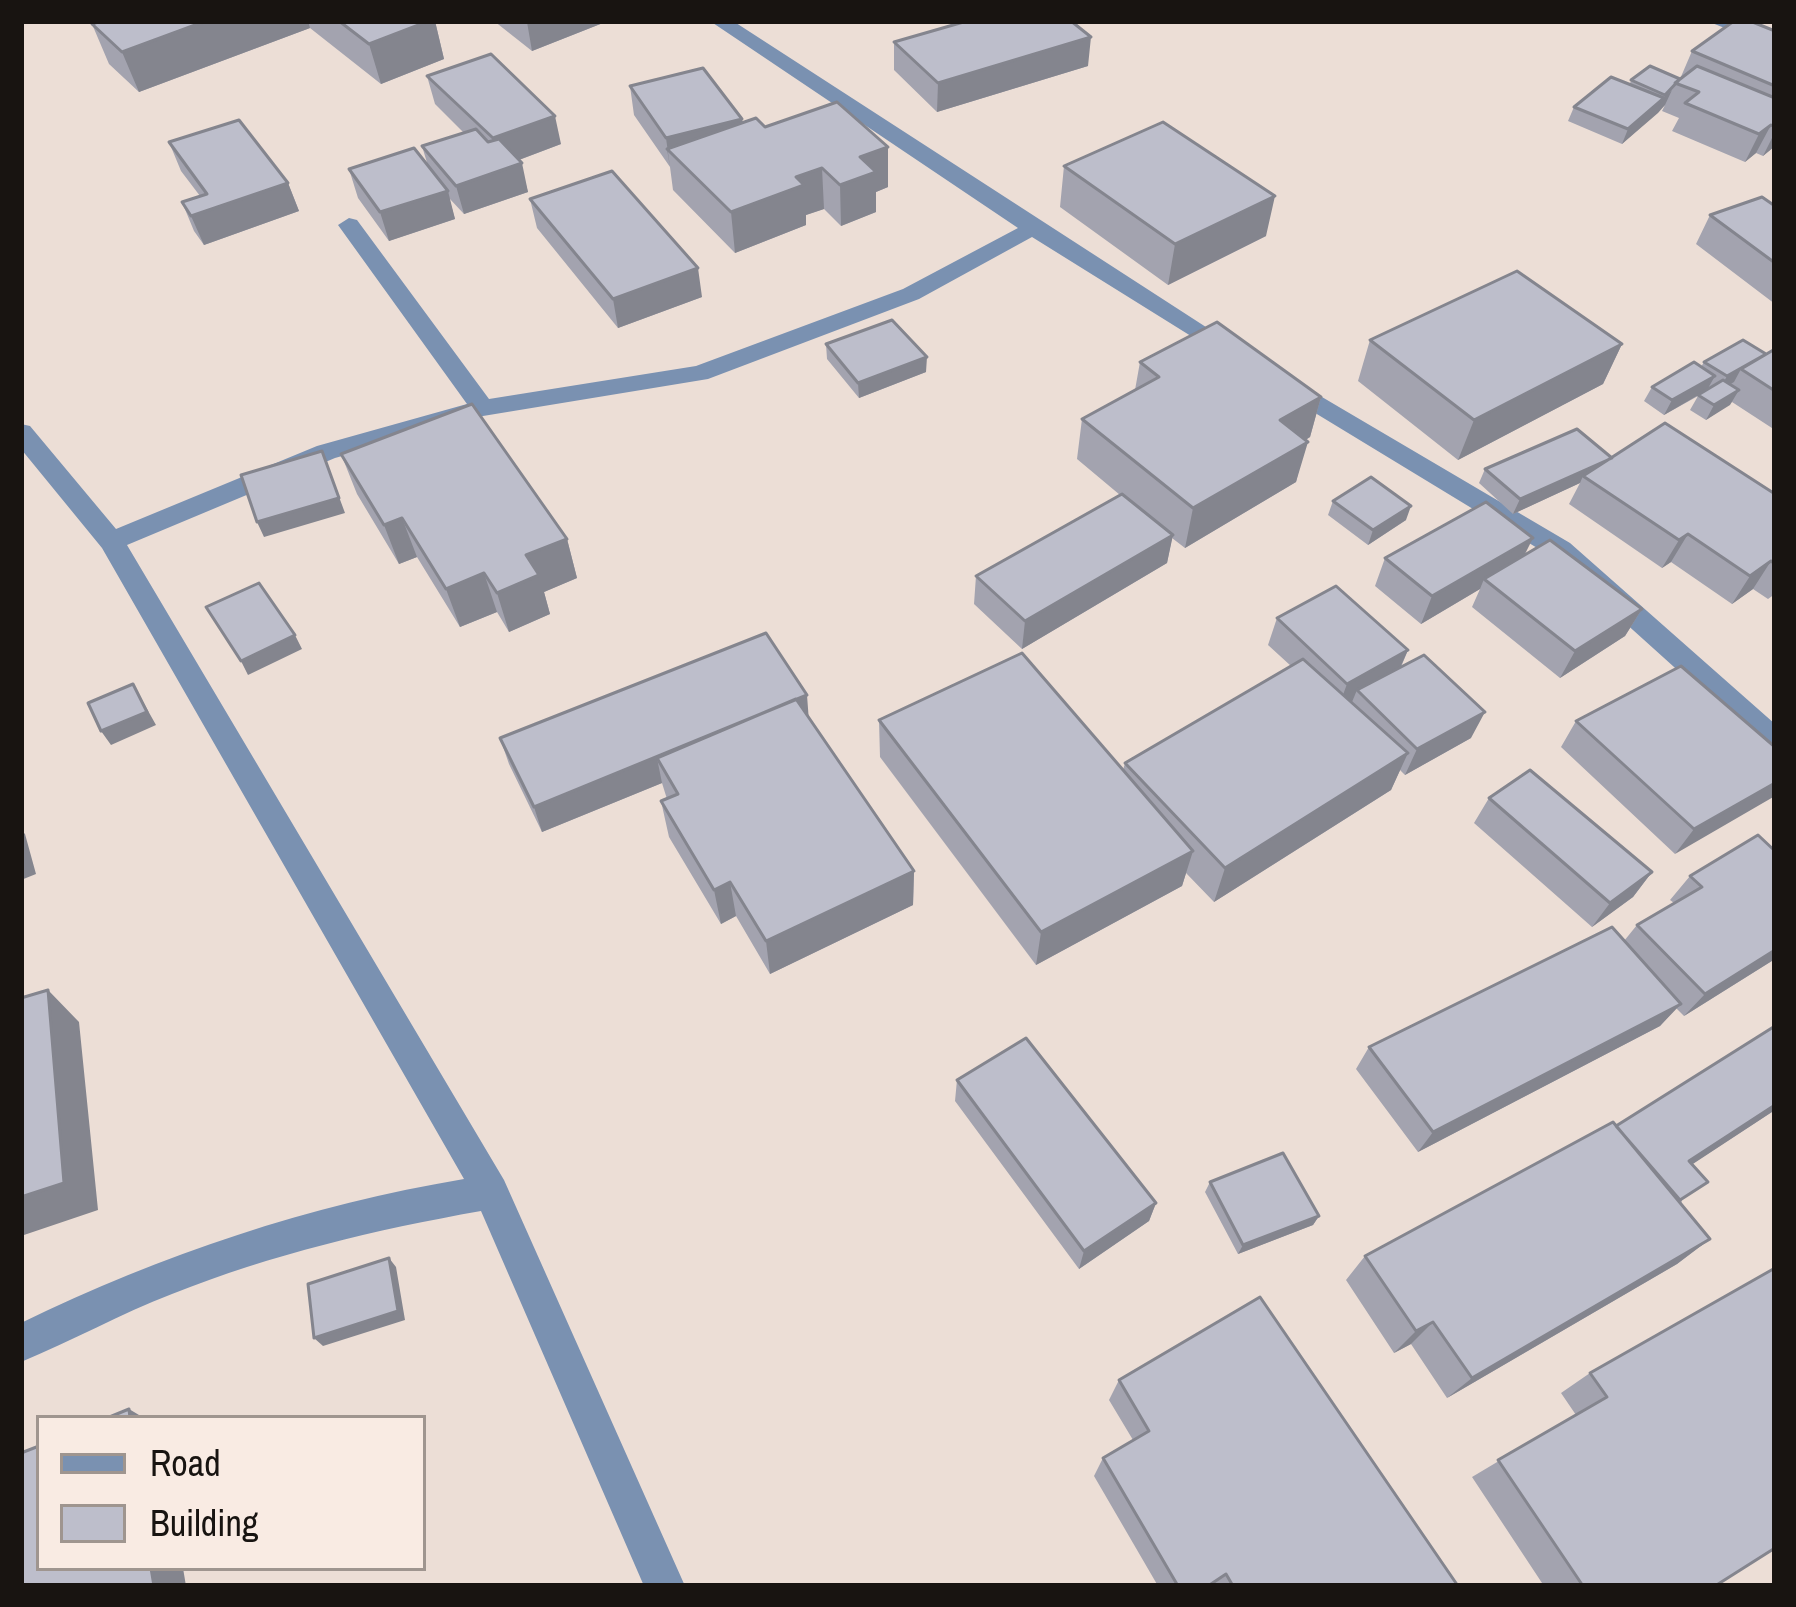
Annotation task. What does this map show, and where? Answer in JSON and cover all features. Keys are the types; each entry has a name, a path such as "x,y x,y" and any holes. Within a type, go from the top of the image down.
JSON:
{"street":[{"path":"720,21 1034,228 1561,550 1775,741"},
{"path":"1717,21 1775,41"},
{"path":"350,225 483,408"},
{"path":"111,541 326,452 483,408 700,373 910,294 1034,228"},
{"path":"21,431 111,541 491,1192 665,1586"},
{"path":"21,1343 120,1293 235,1252 333,1221 491,1192"}],"building":[{"path":"206,21 122,52 92,24"},
{"path":"339,21 429,21 369,44"},
{"path":"967,21 1071,21 1091,37 938,83 894,42"},
{"path":"1734,21 1750,21 1775,31 1775,86 1692,51"},
{"path":"491,54 555,116 493,138 427,76"},
{"path":"1650,66 1680,79 1665,95 1631,80"},
{"path":"1697,66 1775,98 1775,127 1759,134 1685,103 1699,92 1675,83"},
{"path":"703,68 742,119 666,138 630,86"},
{"path":"1611,77 1664,98 1628,129 1574,107"},
{"path":"837,102 888,147 860,157 876,172 840,185 822,168 796,177 804,185 731,212 667,149 756,118 765,127"},
{"path":"239,120 288,183 191,216 182,202 207,194 169,142"},
{"path":"1163,122 1275,196 1175,244 1064,166"},
{"path":"476,129 488,142 499,139 522,163 456,186 422,146"},
{"path":"414,148 448,191 380,212 349,169"},
{"path":"612,171 698,268 613,299 530,199"},
{"path":"1762,197 1775,206 1775,263 1710,215"},
{"path":"1517,271 1622,344 1474,420 1370,340"},
{"path":"892,320 927,357 858,383 826,344"},
{"path":"1217,322 1321,397 1280,420 1308,442 1193,508 1082,419 1159,377 1140,362"},
{"path":"1743,340 1766,354 1727,376 1704,362"},
{"path":"1775,349 1775,391 1741,369"},
{"path":"1694,362 1715,376 1672,400 1652,387"},
{"path":"1723,380 1739,390 1714,405 1698,395"},
{"path":"472,404 567,539 526,555 539,575 497,593 484,573 446,589 402,518 384,525 341,454"},
{"path":"1665,423 1775,494 1775,564 1771,561 1750,576 1688,534 1679,540 1583,476"},
{"path":"1577,429 1612,458 1520,499 1485,469"},
{"path":"322,451 339,498 257,522 241,475"},
{"path":"1371,477 1411,506 1373,530 1333,501"},
{"path":"1122,494 1173,535 1025,621 976,576"},
{"path":"1486,502 1533,538 1432,596 1385,558"},
{"path":"1550,540 1642,609 1575,651 1484,579"},
{"path":"259,583 295,635 241,661 206,607"},
{"path":"1336,586 1408,650 1347,684 1277,618"},
{"path":"766,633 807,695 534,807 500,738"},
{"path":"1022,653 1193,851 1041,932 879,720"},
{"path":"1424,655 1485,712 1417,749 1357,690"},
{"path":"1303,659 1408,753 1225,868 1125,763"},
{"path":"1681,666 1775,747 1775,783 1694,829 1576,721"},
{"path":"133,684 147,712 101,731 88,703"},
{"path":"796,699 914,871 766,941 730,882 714,890 661,801 678,794 657,758"},
{"path":"1530,770 1652,872 1610,903 1489,798"},
{"path":"1758,835 1775,851 1775,950 1705,994 1637,925 1702,887 1690,876"},
{"path":"1612,927 1681,1004 1433,1132 1369,1047"},
{"path":"48,990 64,1183 21,1197 21,998"},
{"path":"1775,1026 1775,1105 1689,1161 1708,1182 1680,1200 1616,1126"},
{"path":"1026,1038 1156,1203 1084,1251 957,1080"},
{"path":"1613,1122 1710,1239 1472,1378 1433,1322 1416,1331 1365,1256"},
{"path":"1283,1153 1319,1216 1243,1245 1210,1182"},
{"path":"389,1258 398,1311 314,1338 308,1284"},
{"path":"1775,1268 1775,1548 1715,1586 1583,1586 1498,1460 1607,1397 1590,1373"},
{"path":"1260,1297 1458,1586 1233,1586 1226,1574 1208,1586 1178,1586 1103,1458 1149,1431 1119,1380"},
{"path":"36,1447 36,1571 152,1571 154,1586 21,1586 21,1453"}]}
